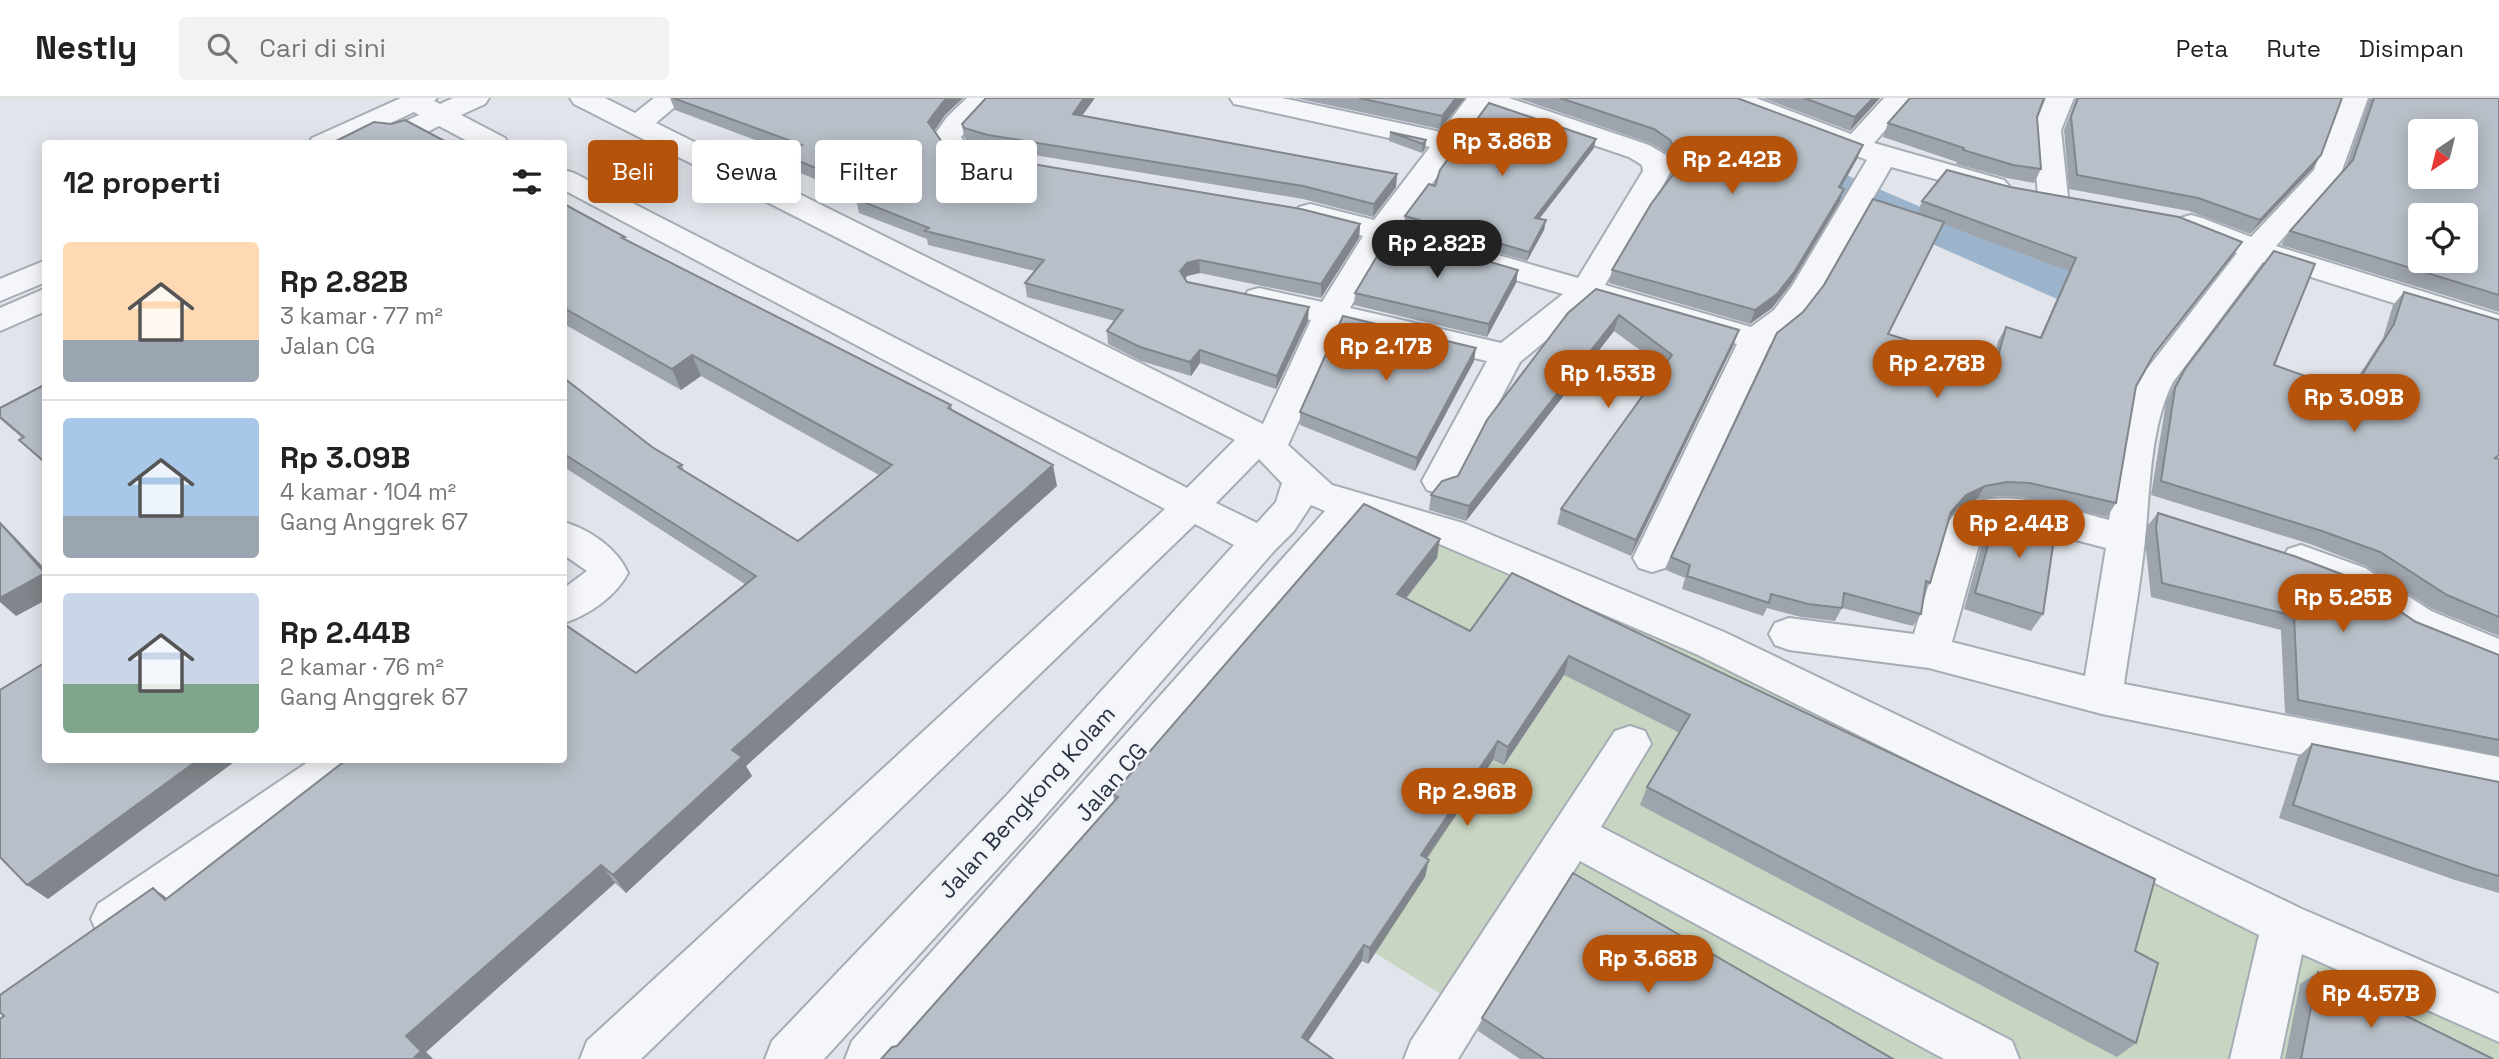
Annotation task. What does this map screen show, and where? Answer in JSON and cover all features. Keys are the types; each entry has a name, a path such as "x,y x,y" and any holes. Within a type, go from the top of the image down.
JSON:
{"street":[{"path":"333,140 426,105 475,98"},
{"path":"584,98 1265,441 1301,480 1319,494 1351,506 1371,508 1450,533 1710,643 2285,924 2499,1018"},
{"path":"637,125 671,98"},
{"path":"949,140 947,137 957,123 984,98"},
{"path":"1244,98 1448,142"},
{"path":"604,1059 1192,505 1265,441 1331,313 1381,231 1482,98 1639,151 1656,161 1657,171 1586,291 1507,355 1440,481"},
{"path":"1731,98 1856,145 1871,178"},
{"path":"1856,145 1899,98"},
{"path":"1871,178 2044,196 2048,130 2060,98"},
{"path":"2102,696 2146,401 2159,377 2256,250 2327,173 2354,98"},
{"path":"384,140 426,105"},
{"path":"426,105 488,140"},
{"path":"1651,558 1756,340 1785,317 1805,290 1871,178"},
{"path":"567,181 1260,542"},
{"path":"1288,209 1381,231 1756,340"},
{"path":"2165,218 2211,231 2256,250 2499,326"},
{"path":"0,291 42,272"},
{"path":"1225,291 1507,355"},
{"path":"0,321 42,300"},
{"name":"Jalan Bengkong Kolam","path":"790,1059 1022,810 1260,542 1282,523 1293,508 1301,480"},
{"name":"Jalan CG","path":"870,1059 1351,506"},
{"path":"1929,652 1965,526 1988,512 2127,522 2166,516"},
{"path":"567,538 605,564 609,573 567,606"},
{"path":"2270,549 2351,578 2417,622 2499,656"},
{"path":"1789,634 1929,652 2102,696 2499,776"},
{"path":"1429,1059 1630,744"},
{"path":"80,942 340,763"},
{"path":"1571,834 1994,1059"},
{"path":"2255,1059 2285,924"}],"green space":[{"path":"1355,492 2499,1026 2499,1059 1545,1059 1099,781"}],"building":[{"path":"673,98 947,98 928,122 941,140 936,140 936,203 1037,203 1037,165 1301,209 1360,224 1321,284 1199,260 1187,263 1180,271 1187,282 1309,307 1277,376 1200,350 1190,362 1140,347 1107,331 1123,310 1025,283 1044,260 925,231 929,228 866,203 922,203 922,140 815,140 815,168 801,162 801,140 788,140"},
{"path":"986,98 1084,98 1073,114 1397,174 1374,204 1303,186 1037,143 1037,140 988,135 964,128 962,124"},
{"path":"1359,98 1456,98 1442,116"},
{"path":"1560,98 1737,98 1863,145 1839,187 1844,189 1795,271 1777,294 1755,310 1612,270 1651,204 1686,157 1677,154 1670,140 1654,129"},
{"path":"1804,98 1873,98 1855,117"},
{"path":"1910,98 2044,98 2037,117 2041,169 2013,165 1963,150 1964,148 1888,123"},
{"path":"2078,98 2342,98 2321,155 2260,220 2198,198 2077,175 2071,117"},
{"path":"2374,98 2499,98 2499,295 2427,273 2478,273 2478,203 2408,203 2408,267 2290,231 2353,160"},
{"path":"1489,103 1596,139 1535,218 1546,220 1529,252 1405,216 1429,184 1435,186 1440,170"},
{"path":"405,120 442,140 338,140 374,122 391,124"},
{"path":"1390,132 1426,140 1423,144"},
{"path":"1947,170 2010,187 2179,217 2242,242 2154,354 2136,386 2116,503 2030,483 2007,482 1985,486 1966,495 1951,512 1930,583 1926,581 1921,614 1844,593 1842,608 1808,604 1771,594 1769,603 1687,576 1690,565 1671,557 1777,333 1803,312 1824,285 1873,199 1944,222 1888,334 1986,365 1987,361 1996,364 2006,327 2041,338 2076,258 1922,201"},
{"path":"567,206 625,237 622,238 951,405 948,408 1053,465 732,750 742,757 613,875 601,865 406,1036 421,1051 413,1059 0,1059 0,1019 4,1016 0,1012 0,995 153,888 165,900 342,763 567,763 567,626 636,673 756,576 567,456 567,380 652,447 682,465 678,467 798,541 892,465 692,355 672,369 567,310"},
{"path":"1391,233 1518,270 1489,324 1355,293"},
{"path":"2274,251 2315,264 2274,365 2351,392 2394,324 2404,292 2499,320 2499,455 2495,458 2499,459 2499,617 2447,595 2380,552 2161,481 2175,388 2185,369"},
{"path":"1596,289 1739,330 1636,540 1561,509 1672,355 1619,315 1469,506 1431,495 1442,481 1458,476 1487,420 1568,313"},
{"path":"1343,316 1476,348 1417,458 1300,412"},
{"path":"42,386 42,460 19,440 24,437 0,417 0,408"},
{"path":"1364,504 1440,539 1397,594 1470,631 1512,573 2155,879 2135,951 2158,963 2136,1043 1647,787 1690,715 1569,656 1508,747 1498,741 1421,855 1429,860 1370,948 1364,945 1302,1037 1333,1059 881,1059 892,1047 897,1046 1118,797 1113,794"},
{"path":"2006,512 2037,512 2057,518 2043,614 1975,593 1995,519"},
{"path":"2158,513 2294,556 2349,577 2416,622 2499,655 2499,740 2298,700 2294,616 2162,583 2156,527"},
{"path":"0,523 42,570 42,575 0,598"},
{"path":"42,664 42,763 194,763 27,885 0,857 0,690"},
{"path":"2312,744 2499,782 2499,876 2293,805"},
{"path":"1573,873 1893,1059 1545,1059 1482,1018"},
{"path":"2318,972 2493,1059 2301,1059"}],"waterway":[{"path":"1772,158 2132,315"}]}
